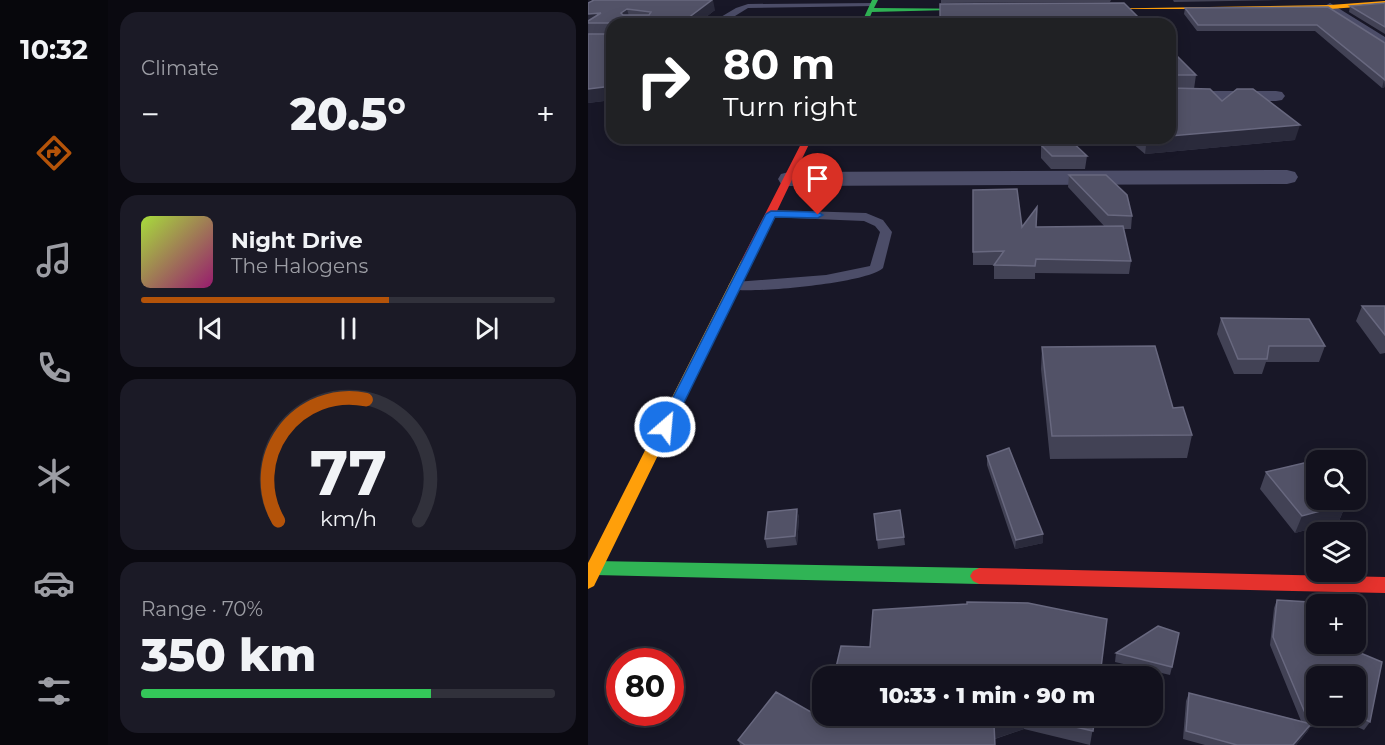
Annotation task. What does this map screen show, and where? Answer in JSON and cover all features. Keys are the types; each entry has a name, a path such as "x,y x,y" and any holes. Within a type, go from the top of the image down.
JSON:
{"main road":[{"path":"1071,9 1330,7 1385,3"},
{"path":"873,5 1000,9"},
{"path":"588,581 805,144"},
{"path":"595,568 1385,585"}],"street":[{"path":"1330,7 1385,44"},
{"path":"1176,96 1276,96"},
{"path":"789,179 1287,177"}],"lane":[{"path":"729,18 740,8 748,6 873,5"},
{"path":"735,286 844,277 862,274 876,268 886,232 879,223 866,217 771,214"}],"building":[{"path":"594,0 712,0 688,18 606,18 606,23 588,23 601,13 588,14 588,3","holes":["627,9 651,12 649,15 623,15 621,13"]},
{"path":"1124,3 1139,18 940,18 940,4"},
{"path":"1385,3 1385,27 1350,6"},
{"path":"1328,7 1385,43 1385,80 1317,25 1198,25 1185,8"},
{"path":"588,34 606,34 606,87 588,89"},
{"path":"1176,55 1196,75 1176,75"},
{"path":"1176,88 1210,89 1222,101 1237,89 1253,89 1300,125 1176,135"},
{"path":"1074,144 1087,156 1052,156 1041,145"},
{"path":"1069,175 1106,175 1127,195 1132,216 1108,215"},
{"path":"1017,189 1022,227 1037,207 1036,227 1123,226 1131,261 1036,259 1035,266 994,265 1004,251 973,252 973,190"},
{"path":"1362,306 1385,306 1385,335"},
{"path":"1221,318 1309,319 1325,346 1269,346 1267,359 1238,359"},
{"path":"1155,346 1173,408 1183,407 1192,435 1052,436 1042,347"},
{"path":"1009,448 1043,534 1016,540 987,456"},
{"path":"1306,462 1306,510 1324,510 1302,516 1266,472"},
{"path":"797,509 795,536 765,539 768,512"},
{"path":"900,510 904,537 877,540 874,514"},
{"path":"1277,600 1306,602 1306,654 1363,654 1382,662 1370,722 1366,720 1366,666 1306,666 1306,715 1273,637"},
{"path":"967,602 1028,603 1107,619 1101,666 836,666 841,646 870,647 873,610 967,604"},
{"path":"1158,626 1179,633 1172,667 1116,653"},
{"path":"776,692 812,713 812,726 994,726 995,745 745,745 738,740"},
{"path":"1189,693 1306,723 1306,726 1309,726 1293,745 1237,745 1186,731"},
{"path":"1071,726 1094,726 1093,731"}],"traffic: fast":[{"path":"867,18 875,0"},
{"path":"871,10 986,9"},
{"path":"595,568 979,576"}],"traffic: slow":[{"path":"1085,9 1330,7 1385,3"},
{"path":"588,581 747,261"}],"traffic: jam":[{"path":"747,261 805,144"},
{"path":"979,576 1385,585"}],"route":[{"path":"665,427 771,214 818,215"}]}
